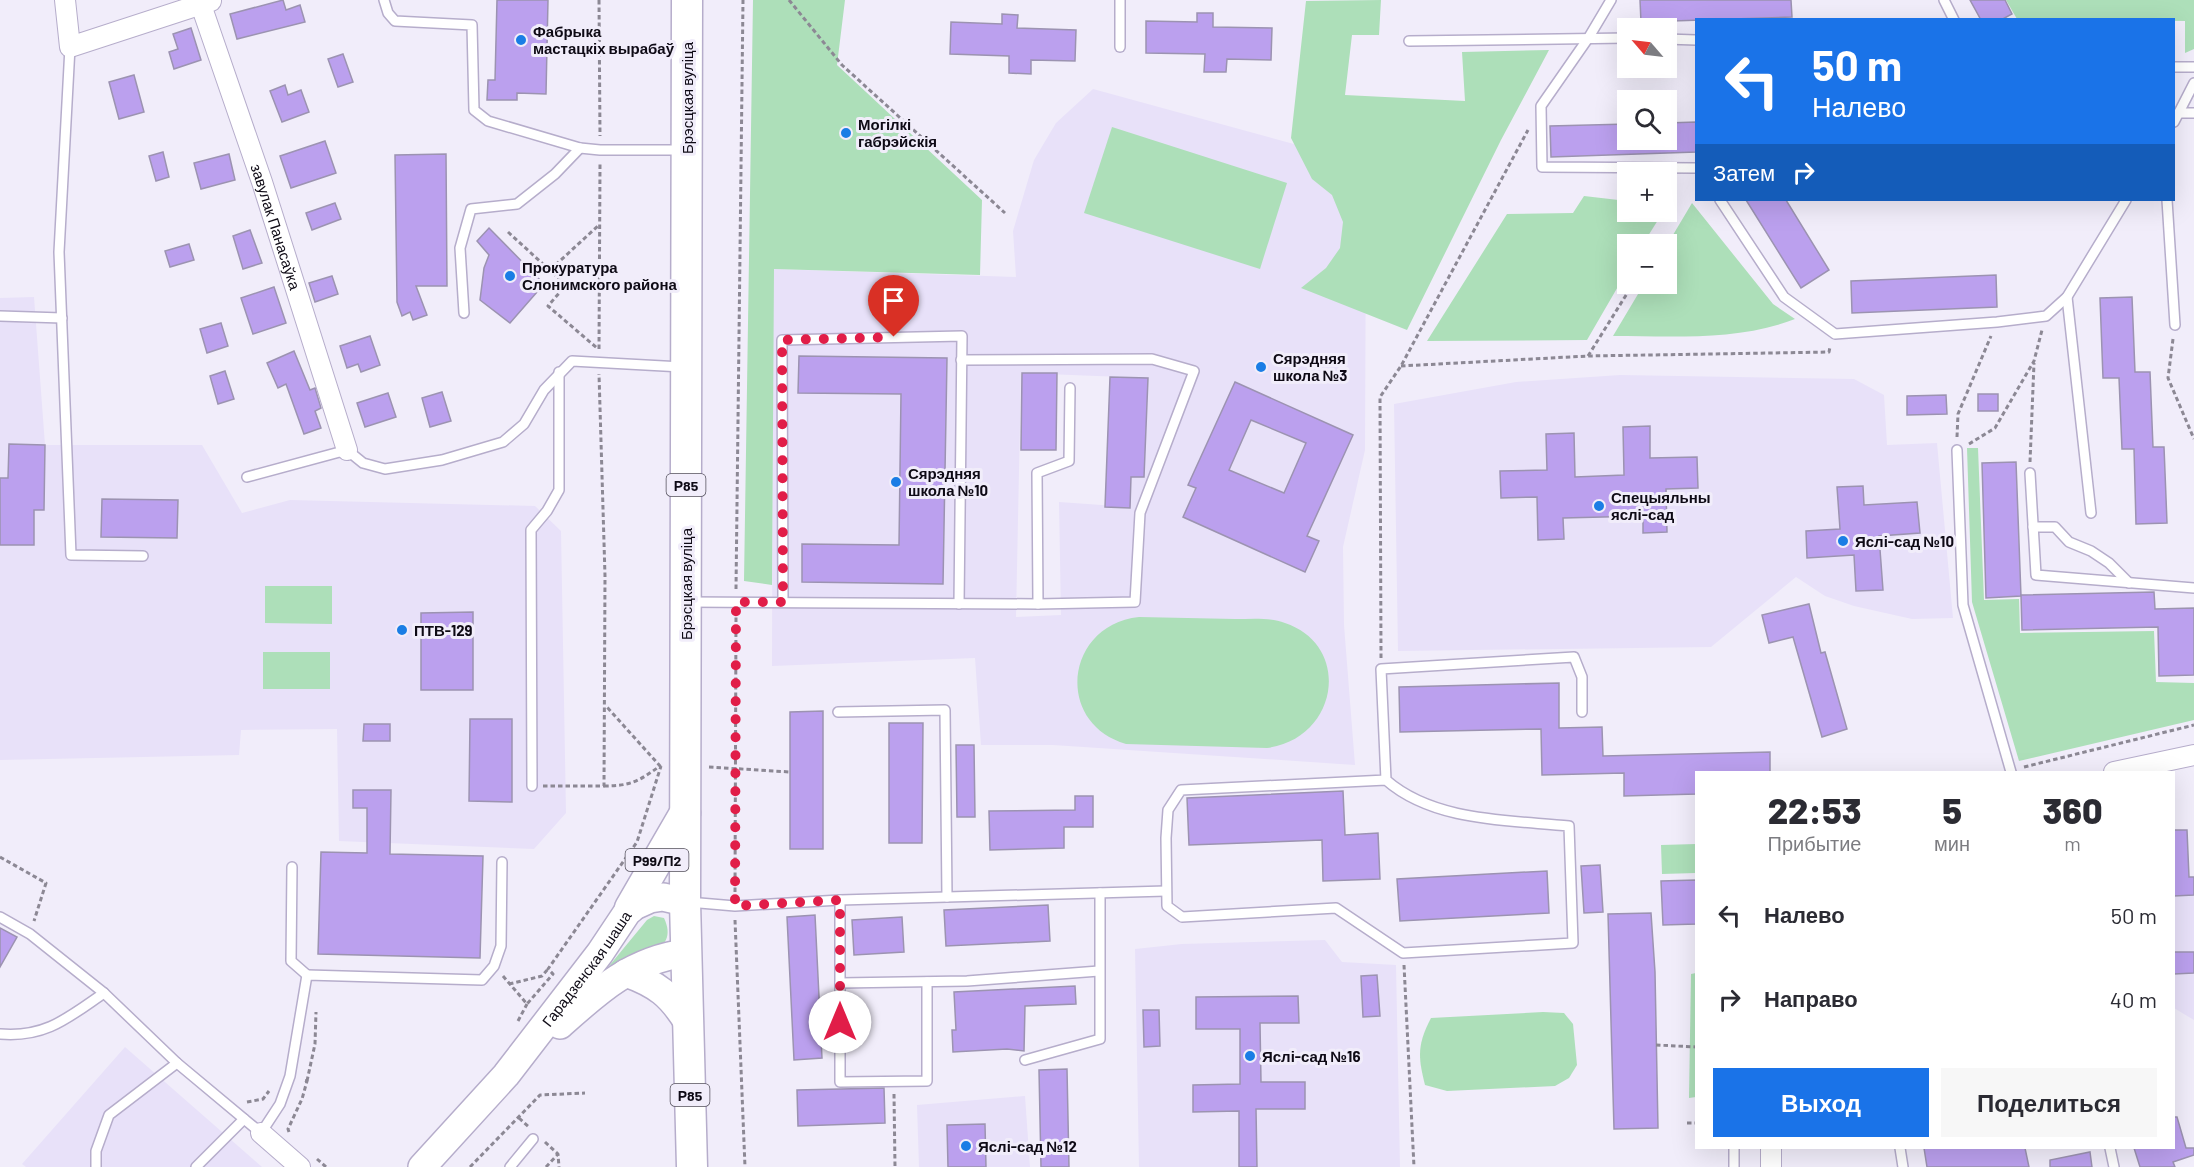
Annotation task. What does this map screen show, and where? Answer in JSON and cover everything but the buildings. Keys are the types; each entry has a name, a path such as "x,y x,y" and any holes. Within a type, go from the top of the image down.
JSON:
{"main road":[{"name":"Брэсцкая вуліца","path":"687,0 686,602 673,766 685,813 692,1167"},
{"name":"Р99/П2","path":"630,908 685,813"},
{"name":"Гарадзенская шаша","path":"422,1167 506,1075 600,953 630,908 650,899 663,897 685,902"},
{"name":"Гарадзенская шаша","path":"506,1075 597,992 626,973 657,959 686,953"},
{"path":"626,973 652,983 667,994 678,1006 688,1023"}],"street":[{"path":"65,0 70,47 207,3"},
{"name":"завулак Панасаўка","path":"207,3 346,450"},
{"path":"2119,771 2194,755"},
{"path":"261,1133 300,1167"},
{"path":"1771,1149 1771,1167"}],"lane":[{"path":"384,0 388,13 394,21 472,25 474,110 488,121 580,148 686,151"},
{"path":"1120,0 1120,47"},
{"path":"1611,0 1589,37 1541,106 1542,167 1695,168"},
{"path":"1944,0 1953,18"},
{"path":"1409,41 1617,38"},
{"path":"1677,39 1695,40"},
{"path":"70,47 59,252 71,555 143,556"},
{"path":"2175,67 2194,67"},
{"path":"2176,117 2194,83"},
{"path":"2176,117 2194,113"},
{"path":"464,313 459,248 471,209 517,204 555,174 580,148"},
{"path":"1721,201 1784,297 1835,333 1997,322 2046,316 2067,297 2125,201"},
{"path":"2167,201 2175,325"},
{"path":"2067,297 2091,513"},
{"path":"0,316 62,318"},
{"path":"783,602 782,340 962,336 959,604"},
{"path":"686,602 959,604 1135,602 1140,513 1194,371 1152,359 961,360"},
{"path":"247,477 346,450 363,463 385,469 442,460 503,442 524,424 544,390 572,361 687,368"},
{"path":"532,786 531,530 547,511 559,490 559,372"},
{"path":"1038,604 1037,473 1069,461 1070,388"},
{"path":"1957,450 1963,604 2011,771"},
{"path":"2030,473 2036,575 2194,588"},
{"path":"2033,527 2055,527 2068,542 2091,551 2109,563 2129,583"},
{"path":"1386,780 1381,669 1574,657 1582,677 1582,712"},
{"path":"838,712 945,710 947,897"},
{"path":"1386,780 1401,793 1450,813 1569,826 1573,943 1403,953 1336,908 1182,917 1167,906 1166,891 1168,810 1181,790 1386,780"},
{"path":"292,867 291,961 307,975 482,980 494,966 501,946 502,862"},
{"path":"685,902 735,906 840,900 1166,891"},
{"path":"1025,1060 1100,1039 1100,893"},
{"path":"840,900 840,1082 927,1081 927,982"},
{"path":"0,917 30,934 104,993 177,1064 261,1133 280,1104 290,1076 307,975"},
{"path":"840,983 967,981 1099,971"},
{"path":"0,1034 20,1036 58,1024 104,993"},
{"path":"96,1167 96,1151 109,1115 177,1064"},
{"path":"196,1167 243,1119"},
{"path":"510,1167 533,1139"},
{"path":"1734,1149 1734,1167"},
{"path":"1900,1149 1903,1167"},
{"path":"2110,1149 2114,1167"}],"path":[{"path":"599,0 598,362 605,576 604,786"},
{"path":"742,0 735,906 745,1167"},
{"path":"789,0 842,65 1005,213"},
{"path":"1381,669 1380,397 1401,366 1541,106"},
{"path":"550,270 599,225"},
{"path":"508,232 566,285 599,287"},
{"path":"566,285 548,306 598,349"},
{"path":"1588,356 1627,294"},
{"path":"2030,473 2034,362 2046,316"},
{"path":"1957,450 1958,414 1997,322"},
{"path":"2175,325 2168,378 2194,439"},
{"path":"1401,366 1588,356 1828,352 1835,333"},
{"path":"1957,450 1995,428 2034,362"},
{"path":"604,705 673,766"},
{"path":"2022,771 2021,767 2038,762 2194,726"},
{"path":"509,984 542,976 548,969 637,842 673,766"},
{"path":"532,786 623,786 638,782 673,766 790,771"},
{"path":"0,857 46,883 30,934"},
{"path":"1403,953 1414,1167"},
{"path":"494,966 527,1004 554,974 548,969"},
{"path":"307,1081 315,1044 316,1009"},
{"path":"1656,1044 1695,1047"},
{"path":"894,1081 895,1167"},
{"path":"470,1167 540,1095 585,1092"},
{"path":"1688,1123 1695,1123"},
{"path":"546,1167 558,1154"}],"shaded area":[{"path":"1093,89 1312,149 1366,210 1365,450 1343,547 1344,625 1355,765 1053,745 981,745 975,658 772,666 773,269 1016,277 1013,231 1034,160 1056,123","holes":["1021,373 1148,378 1144,477 1131,477 1130,507 1059,502 1061,615 1016,617"]},
{"path":"34,297 45,445 202,445 242,513 290,500 535,506 561,531 566,813 534,849 339,841 337,729 241,730 239,755 0,760 0,298"},
{"name":"Спецыяльны яслі-сад","path":"1620,375 1854,379 1884,395 1887,445 1937,443 1953,618 1912,619 1854,606 1825,596 1796,577 1711,647 1398,651 1394,404 1516,382"},
{"path":"2194,895 2194,1020 2175,1009 2175,896"},
{"path":"1325,940 1342,962 1396,965 1400,1167 1139,1167 1135,949 1182,944"},
{"path":"125,1047 262,1167 26,1167 22,1164"},
{"path":"1025,1096 1030,1167 919,1167 917,1105"}],"green space":[{"name":"Могілкі габрэйскія","path":"753,0 845,0 837,65 982,200 980,275 774,269 772,585 744,581"},
{"path":"1381,0 1379,35 1352,35 1345,95 1465,101 1462,52 1549,50 1501,140 1407,330 1301,288 1326,268 1340,248 1343,222 1332,195 1312,179 1291,138 1306,1"},
{"path":"2006,0 2194,0 2194,49 2185,53 2185,21 2175,21 2175,18 2016,18"},
{"path":"1112,127 1287,183 1260,269 1084,213"},
{"path":"1584,196 1617,200 1617,222 1657,222 1649,234 1617,234 1617,288 1587,340 1427,341 1507,214 1573,213"},
{"path":"1692,203 1773,304 1795,319 1751,331 1728,334 1613,336 1638,294 1677,294 1677,234 1674,234"},
{"path":"1967,448 1978,448 1984,600 2019,599 2020,633 2154,631 2156,682 2194,683 2194,720 2019,761 1972,602"},
{"path":"265,586 332,586 332,624 265,623"},
{"path":"1139,617 1260,619 1285,623 1307,635 1321,651 1328,670 1328,691 1322,711 1309,728 1291,741 1267,748 1126,744 1103,733 1087,716 1079,697 1078,676 1083,655 1096,637 1114,624"},
{"path":"263,652 330,652 330,689 263,689"},
{"path":"1695,844 1695,873 1662,874 1661,845"},
{"path":"654,916 664,918 668,930 666,940 661,947 642,957 609,966 647,920"},
{"path":"1695,973 1695,1097 1689,1098 1691,974"},
{"path":"1564,1013 1573,1024 1577,1065 1569,1078 1555,1086 1447,1091 1425,1085 1420,1051 1423,1036 1431,1018"}],"place":[{"name":"Фабрыка мастацкіх вырабаў","path":"521,40"},
{"name":"Могілкі габрэйскія","path":"846,133"},
{"name":"Прокуратура Слонимского района","path":"510,276"},
{"name":"Сярэдняя школа №3","path":"1261,367"},
{"name":"Сярэдняя школа №10","path":"896,482"},
{"name":"Спецыяльны яслі-сад","path":"1599,506"},
{"name":"Яслі-сад №10","path":"1843,541"},
{"name":"ПТВ-129","path":"402,630"},
{"name":"Яслі-сад №16","path":"1250,1056"},
{"name":"Яслі-сад №12","path":"966,1146"}],"route":[{"path":"840,1022 840,900 735,906 736,602 783,602 782,340 894,337"}]}
